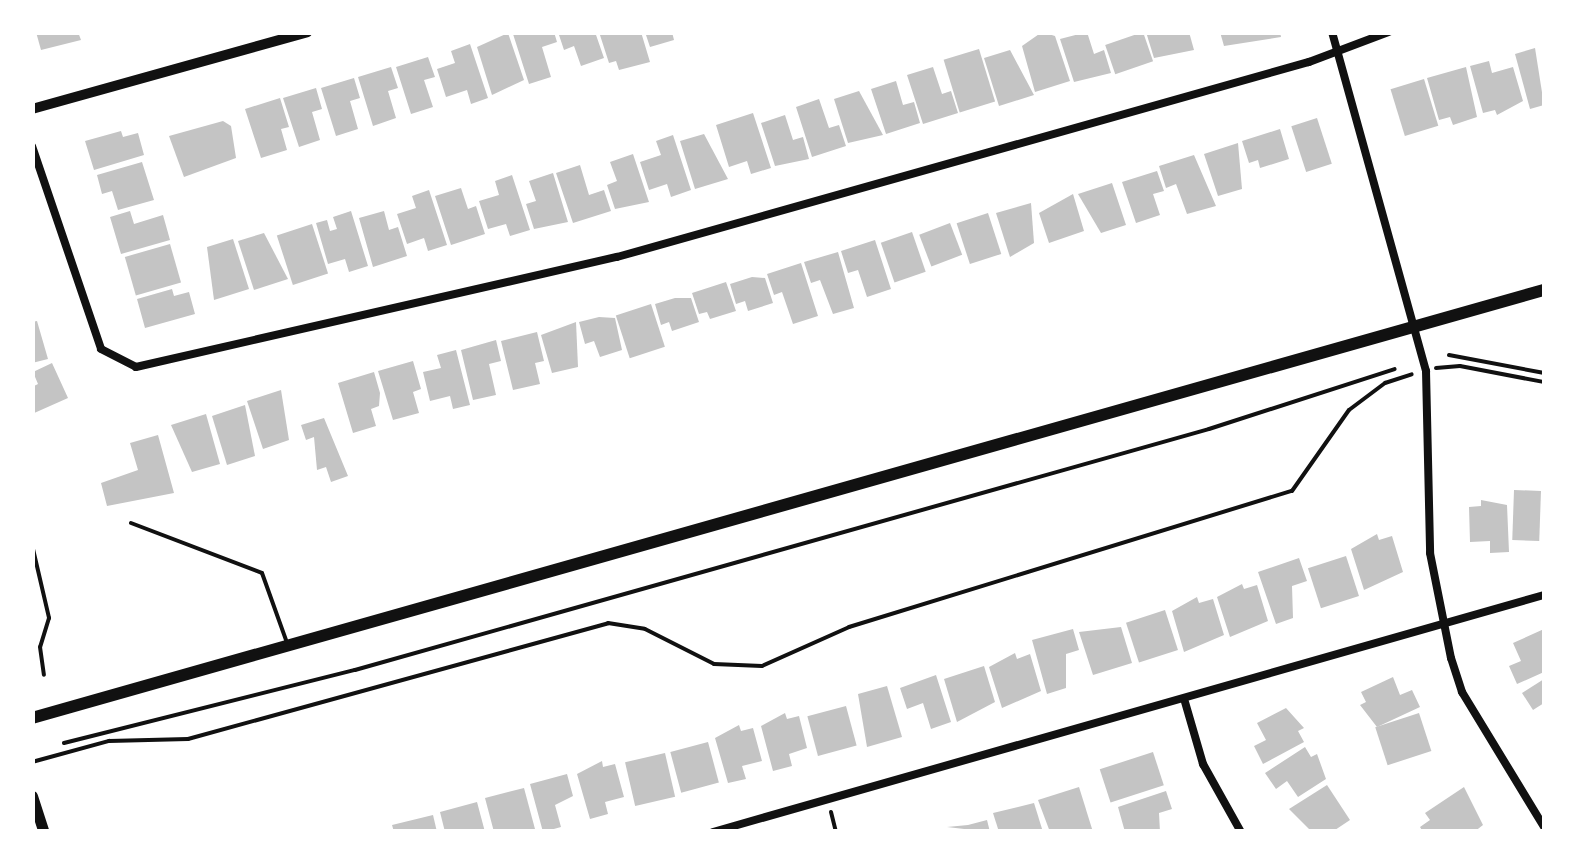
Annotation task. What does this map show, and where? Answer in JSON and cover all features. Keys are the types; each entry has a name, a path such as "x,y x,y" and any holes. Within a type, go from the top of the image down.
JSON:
{"main road":[{"path":"32,718 1544,290"},
{"path":"32,796 44,832"}],"street":[{"path":"32,109 307,32"},
{"path":"1332,32 1417,323 1426,371 1430,553 1443,624 1462,692 1544,827"},
{"path":"32,146 100,349 136,367 618,257 1389,32"},
{"path":"713,832 1185,702 1544,595"},
{"path":"1185,702 1202,764 1241,832"}],"lane":[{"path":"131,524 262,572 287,645"}],"path":[{"path":"1449,354 1544,373"},
{"path":"1444,366 1544,382"},
{"path":"64,743 355,670 1210,428 1395,369"},
{"path":"32,762 109,741 188,739 608,623 645,628 714,664 762,666 850,627 1292,491 1349,410 1385,382 1406,376"},
{"path":"32,548 48,618 41,642 44,675"},
{"path":"828,801 836,832"}],"building":[{"path":"36,32 78,32 81,40 41,50"},
{"path":"554,32 557,42 542,47 551,77 529,84 513,34"},
{"path":"558,32 595,32 604,58 581,66 574,46 564,50"},
{"path":"599,32 641,32 650,62 619,70 616,61 609,63"},
{"path":"645,32 672,32 674,40 650,47"},
{"path":"1042,32 1055,36 1070,81 1035,92 1022,46"},
{"path":"1087,32 1094,54 1104,50 1111,73 1074,82 1060,39"},
{"path":"1143,32 1153,61 1115,74 1105,45"},
{"path":"1146,32 1189,32 1194,50 1154,58"},
{"path":"1220,32 1280,32 1281,37 1224,46"},
{"path":"508,33 524,80 492,95 477,47"},
{"path":"470,44 488,98 471,104 467,90 446,97 437,69 455,63 451,51"},
{"path":"1535,48 1544,105 1530,109 1515,54"},
{"path":"979,49 995,102 960,112 944,60"},
{"path":"1010,50 1034,95 999,106 984,58"},
{"path":"428,57 435,77 424,80 433,107 411,114 396,67"},
{"path":"1489,61 1492,73 1513,67 1523,101 1497,115 1495,110 1483,113 1470,66"},
{"path":"391,67 398,88 388,91 396,118 373,126 358,77"},
{"path":"933,67 942,94 951,91 958,113 923,124 907,75"},
{"path":"1466,67 1477,117 1453,125 1450,117 1439,120 1427,78"},
{"path":"354,78 360,98 350,101 358,129 336,136 321,88"},
{"path":"1424,79 1438,126 1405,136 1391,89"},
{"path":"896,81 903,105 914,102 920,123 886,134 871,89"},
{"path":"316,88 322,109 312,112 320,140 299,147 283,98"},
{"path":"859,91 883,135 848,143 834,99"},
{"path":"280,98 289,127 281,129 287,150 261,158 245,109"},
{"path":"819,99 829,128 839,125 846,146 812,157 796,107"},
{"path":"753,113 771,168 751,174 747,161 729,167 716,125"},
{"path":"785,115 793,140 803,137 809,159 775,166 761,123"},
{"path":"1317,118 1332,164 1306,172 1291,126"},
{"path":"223,121 231,126 236,158 184,177 169,136"},
{"path":"1280,129 1289,159 1260,168 1258,160 1249,163 1242,141"},
{"path":"121,131 123,137 138,133 144,155 94,170 85,141"},
{"path":"704,134 728,179 695,189 680,141"},
{"path":"673,135 691,190 671,197 667,184 649,190 640,162 661,155 656,141"},
{"path":"1238,143 1242,189 1218,196 1204,154"},
{"path":"633,154 649,202 615,209 607,185 617,181 610,162"},
{"path":"1194,155 1216,206 1187,214 1176,184 1166,188 1159,166"},
{"path":"142,162 154,200 118,210 112,191 102,194 97,175"},
{"path":"580,165 589,195 604,190 611,211 573,223 556,173"},
{"path":"1157,171 1164,191 1153,194 1160,215 1136,223 1122,182"},
{"path":"553,173 568,222 534,229 526,204 536,201 529,181"},
{"path":"512,175 530,230 510,236 506,224 488,229 479,201 499,195 495,181"},
{"path":"1112,183 1126,225 1101,233 1078,194"},
{"path":"461,188 468,209 476,206 485,234 451,245 435,196"},
{"path":"429,190 447,245 428,251 424,238 407,244 397,214 416,208 412,196"},
{"path":"1073,194 1084,231 1049,243 1039,213"},
{"path":"1031,203 1034,243 1010,257 996,213"},
{"path":"130,211 134,224 163,215 170,240 121,254 110,217"},
{"path":"351,211 368,266 349,272 345,259 328,264 316,223 327,220 330,231 337,229 333,217"},
{"path":"384,211 389,230 398,227 407,256 373,267 359,218"},
{"path":"988,213 1001,254 970,264 957,223"},
{"path":"950,223 962,255 931,267 919,235"},
{"path":"312,224 328,273 293,285 277,235"},
{"path":"912,232 926,272 894,282 881,243"},
{"path":"264,233 288,279 254,290 238,241"},
{"path":"233,239 249,289 214,300 207,247"},
{"path":"875,240 891,289 867,297 858,270 848,273 841,251"},
{"path":"170,244 181,282 136,295 125,257"},
{"path":"838,252 854,308 833,314 820,280 811,283 804,262"},
{"path":"801,263 818,316 793,324 782,292 774,295 767,274"},
{"path":"752,277 765,278 773,303 748,311 745,301 736,304 730,284"},
{"path":"726,282 736,311 710,319 707,312 699,314 692,293"},
{"path":"172,289 174,296 189,292 195,314 145,328 137,299"},
{"path":"691,298 699,322 672,331 669,322 661,325 655,304"},
{"path":"651,304 665,347 630,358 616,315"},
{"path":"615,318 622,350 600,357 594,341 585,344 579,322"},
{"path":"37,321 48,359 32,363 32,322"},
{"path":"576,322 578,367 552,373 541,335"},
{"path":"537,332 544,361 535,363 540,384 513,390 501,341"},
{"path":"496,340 501,361 489,364 496,395 473,400 461,350"},
{"path":"456,350 470,405 453,409 450,396 430,401 423,372 441,368 437,355"},
{"path":"413,361 421,389 413,392 419,413 393,420 378,371"},
{"path":"52,363 68,398 32,414 32,387 38,384 33,372"},
{"path":"374,372 380,393 379,406 371,409 376,426 353,433 338,383"},
{"path":"281,390 289,440 263,449 247,401"},
{"path":"245,405 255,456 227,465 212,416"},
{"path":"206,414 220,464 192,472 171,425"},
{"path":"324,418 348,476 331,482 326,467 317,470 314,437 306,440 301,425"},
{"path":"158,435 174,493 107,506 101,483 138,470 130,443"},
{"path":"1514,490 1541,491 1539,541 1512,540"},
{"path":"1481,500 1507,505 1509,552 1490,553 1490,541 1470,542 1469,507 1481,506"},
{"path":"1377,534 1379,540 1392,536 1403,572 1364,590 1351,549"},
{"path":"1346,556 1359,596 1321,608 1308,568"},
{"path":"1299,558 1307,581 1292,586 1293,618 1276,624 1258,572"},
{"path":"1242,584 1244,589 1257,585 1268,621 1230,637 1217,597"},
{"path":"1197,597 1199,603 1213,599 1224,635 1184,652 1172,611"},
{"path":"1165,610 1178,650 1139,663 1126,623"},
{"path":"1121,627 1132,663 1093,675 1079,632"},
{"path":"1073,629 1079,650 1066,654 1066,688 1047,694 1032,640"},
{"path":"1544,629 1544,672 1517,684 1509,666 1521,661 1513,643"},
{"path":"1015,653 1017,659 1030,654 1041,691 1002,708 989,667"},
{"path":"984,666 995,702 957,722 944,679"},
{"path":"936,675 951,722 931,729 923,703 907,709 900,688"},
{"path":"1393,677 1400,695 1412,690 1420,707 1377,727 1360,705 1366,702 1361,692"},
{"path":"1544,679 1544,703 1533,710 1522,693"},
{"path":"887,686 902,737 867,747 858,694"},
{"path":"846,706 857,746 818,756 807,716"},
{"path":"1286,708 1304,728 1298,731 1304,742 1263,764 1254,746 1266,740 1257,723"},
{"path":"785,713 787,719 799,716 807,748 789,754 792,766 773,771 761,726"},
{"path":"1419,713 1431,751 1388,765 1375,727"},
{"path":"739,725 741,731 753,728 762,761 742,766 746,779 728,783 715,738"},
{"path":"708,742 719,783 681,793 670,752"},
{"path":"1305,747 1311,757 1317,754 1326,779 1298,797 1287,781 1276,789 1265,773"},
{"path":"1153,752 1164,785 1111,803 1100,769"},
{"path":"665,753 675,797 635,806 625,762"},
{"path":"602,761 603,767 615,764 624,797 605,802 608,814 590,819 577,774"},
{"path":"567,774 573,796 555,805 561,827 543,832 530,784"},
{"path":"1327,785 1350,820 1332,832 1312,832 1289,809"},
{"path":"1079,787 1093,832 1050,832 1038,800"},
{"path":"1464,787 1483,825 1474,832 1423,832 1420,827 1430,820 1425,813"},
{"path":"524,788 535,829 494,832 485,798"},
{"path":"1166,791 1172,809 1159,813 1160,832 1125,832 1118,807"},
{"path":"477,802 485,832 445,832 440,812"},
{"path":"1034,803 1043,832 999,832 993,813"},
{"path":"433,815 437,832 394,832 392,825"},
{"path":"987,820 990,832 947,827 968,825"}]}
